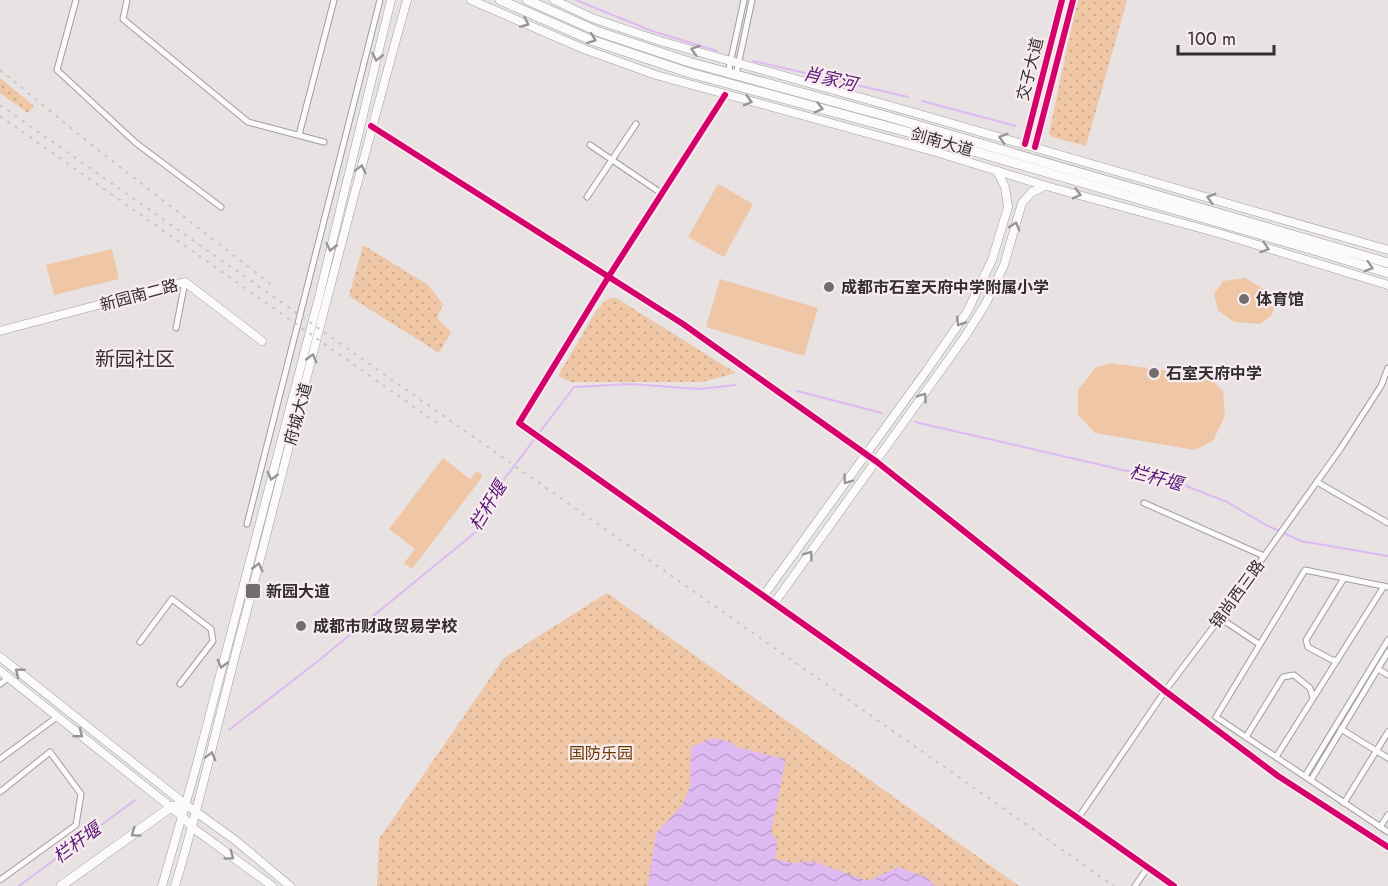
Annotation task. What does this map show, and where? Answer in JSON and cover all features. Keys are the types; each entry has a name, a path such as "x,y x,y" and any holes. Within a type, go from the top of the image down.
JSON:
{"highway":[{"name":"剑南大道","path":"500,0 591,40 690,73 915,134 1388,273"},
{"name":"剑南大道","path":"526,0 599,32 689,62 886,116 1388,263"},
{"path":"61,886 171,807 185,804"}],"street":[{"path":"76,0 57,70 136,143 221,207"},
{"path":"127,0 123,19 248,122 324,142"},
{"path":"299,135 334,0"},
{"path":"248,524 380,0"},
{"name":"府城大道","path":"162,886 319,297 391,0"},
{"name":"府城大道","path":"175,886 193,828 371,126 407,0"},
{"path":"471,0 584,49 656,75 936,152 1046,186 1218,233 1388,285"},
{"path":"554,0 592,18 660,41 912,111 1388,250"},
{"path":"735,62 744,0"},
{"path":"732,74 752,0"},
{"name":"交子大道","path":"1025,144 1062,0"},
{"name":"交子大道","path":"1035,147 1073,0"},
{"path":"660,41 689,62"},
{"path":"656,75 690,73"},
{"path":"725,95 661,193 519,423 1174,886"},
{"path":"886,116 912,111"},
{"path":"587,197 636,124"},
{"path":"371,126 683,324 877,462 1165,691 1278,776 1388,847"},
{"path":"915,134 936,152"},
{"path":"590,145 661,193"},
{"path":"764,594 958,326 982,283 992,260 1008,207 1005,187 997,171"},
{"path":"775,602 964,338 986,303 1004,265 1022,203 1032,192 1046,186"},
{"path":"1317,251 1335,269"},
{"path":"176,328 185,282"},
{"name":"新园南二路","path":"0,331 185,282 262,341"},
{"name":"锦尚西三路","path":"1079,817 1165,691 1317,482 1381,386 1388,368"},
{"path":"1317,482 1388,523"},
{"path":"1144,503 1264,556"},
{"path":"1276,758 1386,586 1305,570 1215,717 1276,758 1308,778 1388,832"},
{"path":"1338,660 1332,660 1308,647 1306,640 1344,578"},
{"path":"140,642 172,598 211,629 213,641 180,684"},
{"path":"1220,618 1260,644"},
{"path":"1308,778 1388,640"},
{"path":"1308,778 1388,652"},
{"path":"0,657 185,804 235,840 290,886"},
{"path":"1378,669 1388,675"},
{"path":"0,671 171,807 193,828 272,886"},
{"path":"1246,737 1283,677 1294,675 1311,688 1313,698"},
{"path":"0,684 8,678"},
{"path":"0,759 57,717"},
{"path":"1341,729 1388,758"},
{"path":"1344,803 1388,732"},
{"path":"0,792 50,752 81,794 76,825 0,880"},
{"path":"1380,827 1388,815"},
{"path":"1135,886 1148,867"}],"green space":[{"path":"1078,0 1127,0 1086,146 1052,137 1049,133"},
{"path":"0,78 34,106 28,113 0,93"},
{"path":"718,184 753,204 724,257 688,237"},
{"path":"363,245 428,285 443,304 437,318 451,332 439,353 349,296"},
{"path":"112,249 119,279 54,295 46,265"},
{"name":"体育馆","path":"1245,278 1264,289 1276,304 1271,316 1260,324 1234,322 1218,310 1214,294 1223,281"},
{"path":"720,279 818,308 804,356 706,327"},
{"path":"616,298 736,373 702,382 571,382 558,376 596,311 607,299"},
{"path":"1111,363 1209,377 1223,391 1225,416 1213,441 1195,450 1095,433 1078,415 1078,390 1095,368"},
{"path":"443,458 470,479 477,471 483,476 412,569 404,563 415,549 389,529"},
{"name":"国防乐园","path":"607,593 1019,886 377,886 379,839 504,658"}],"water":[{"path":"713,738 730,742 739,748 786,759 771,832 777,841 775,859 793,863 812,861 868,881 898,867 928,878 935,886 648,886 656,833 683,804 690,786 691,747"}],"waterway":[{"name":"肖家河","path":"576,0 652,31 717,51"},
{"name":"肖家河","path":"753,61 908,97"},
{"name":"肖家河","path":"922,101 1016,126"},
{"name":"栏杆堰","path":"229,730 318,661 477,531 505,478 574,387 630,384 700,389 735,385"},
{"name":"栏杆堰","path":"797,391 882,413"},
{"name":"栏杆堰","path":"915,422 1179,483 1227,502 1266,525 1301,541 1388,556"},
{"name":"栏杆堰","path":"19,886 135,800"}],"railway":[{"path":"0,70 88,142 273,286"},
{"path":"0,105 1114,886"},
{"path":"0,116 437,423"}],"cycle path":[{"path":"1025,144 1062,0"},
{"path":"1035,147 1073,0"},
{"path":"725,95 609,276 519,423 1174,886"},
{"path":"371,126 683,324 877,462 1165,691 1278,776 1388,847"}],"place":[{"name":"成都市石室天府中学附属小学","path":"829,287"},
{"name":"体育馆","path":"1244,299"},
{"name":"石室天府中学","path":"1154,373"},
{"name":"新园大道","path":"253,591"},
{"name":"成都市财政贸易学校","path":"301,626"}],"district":[{"name":"新园社区","path":"135,359"}]}
